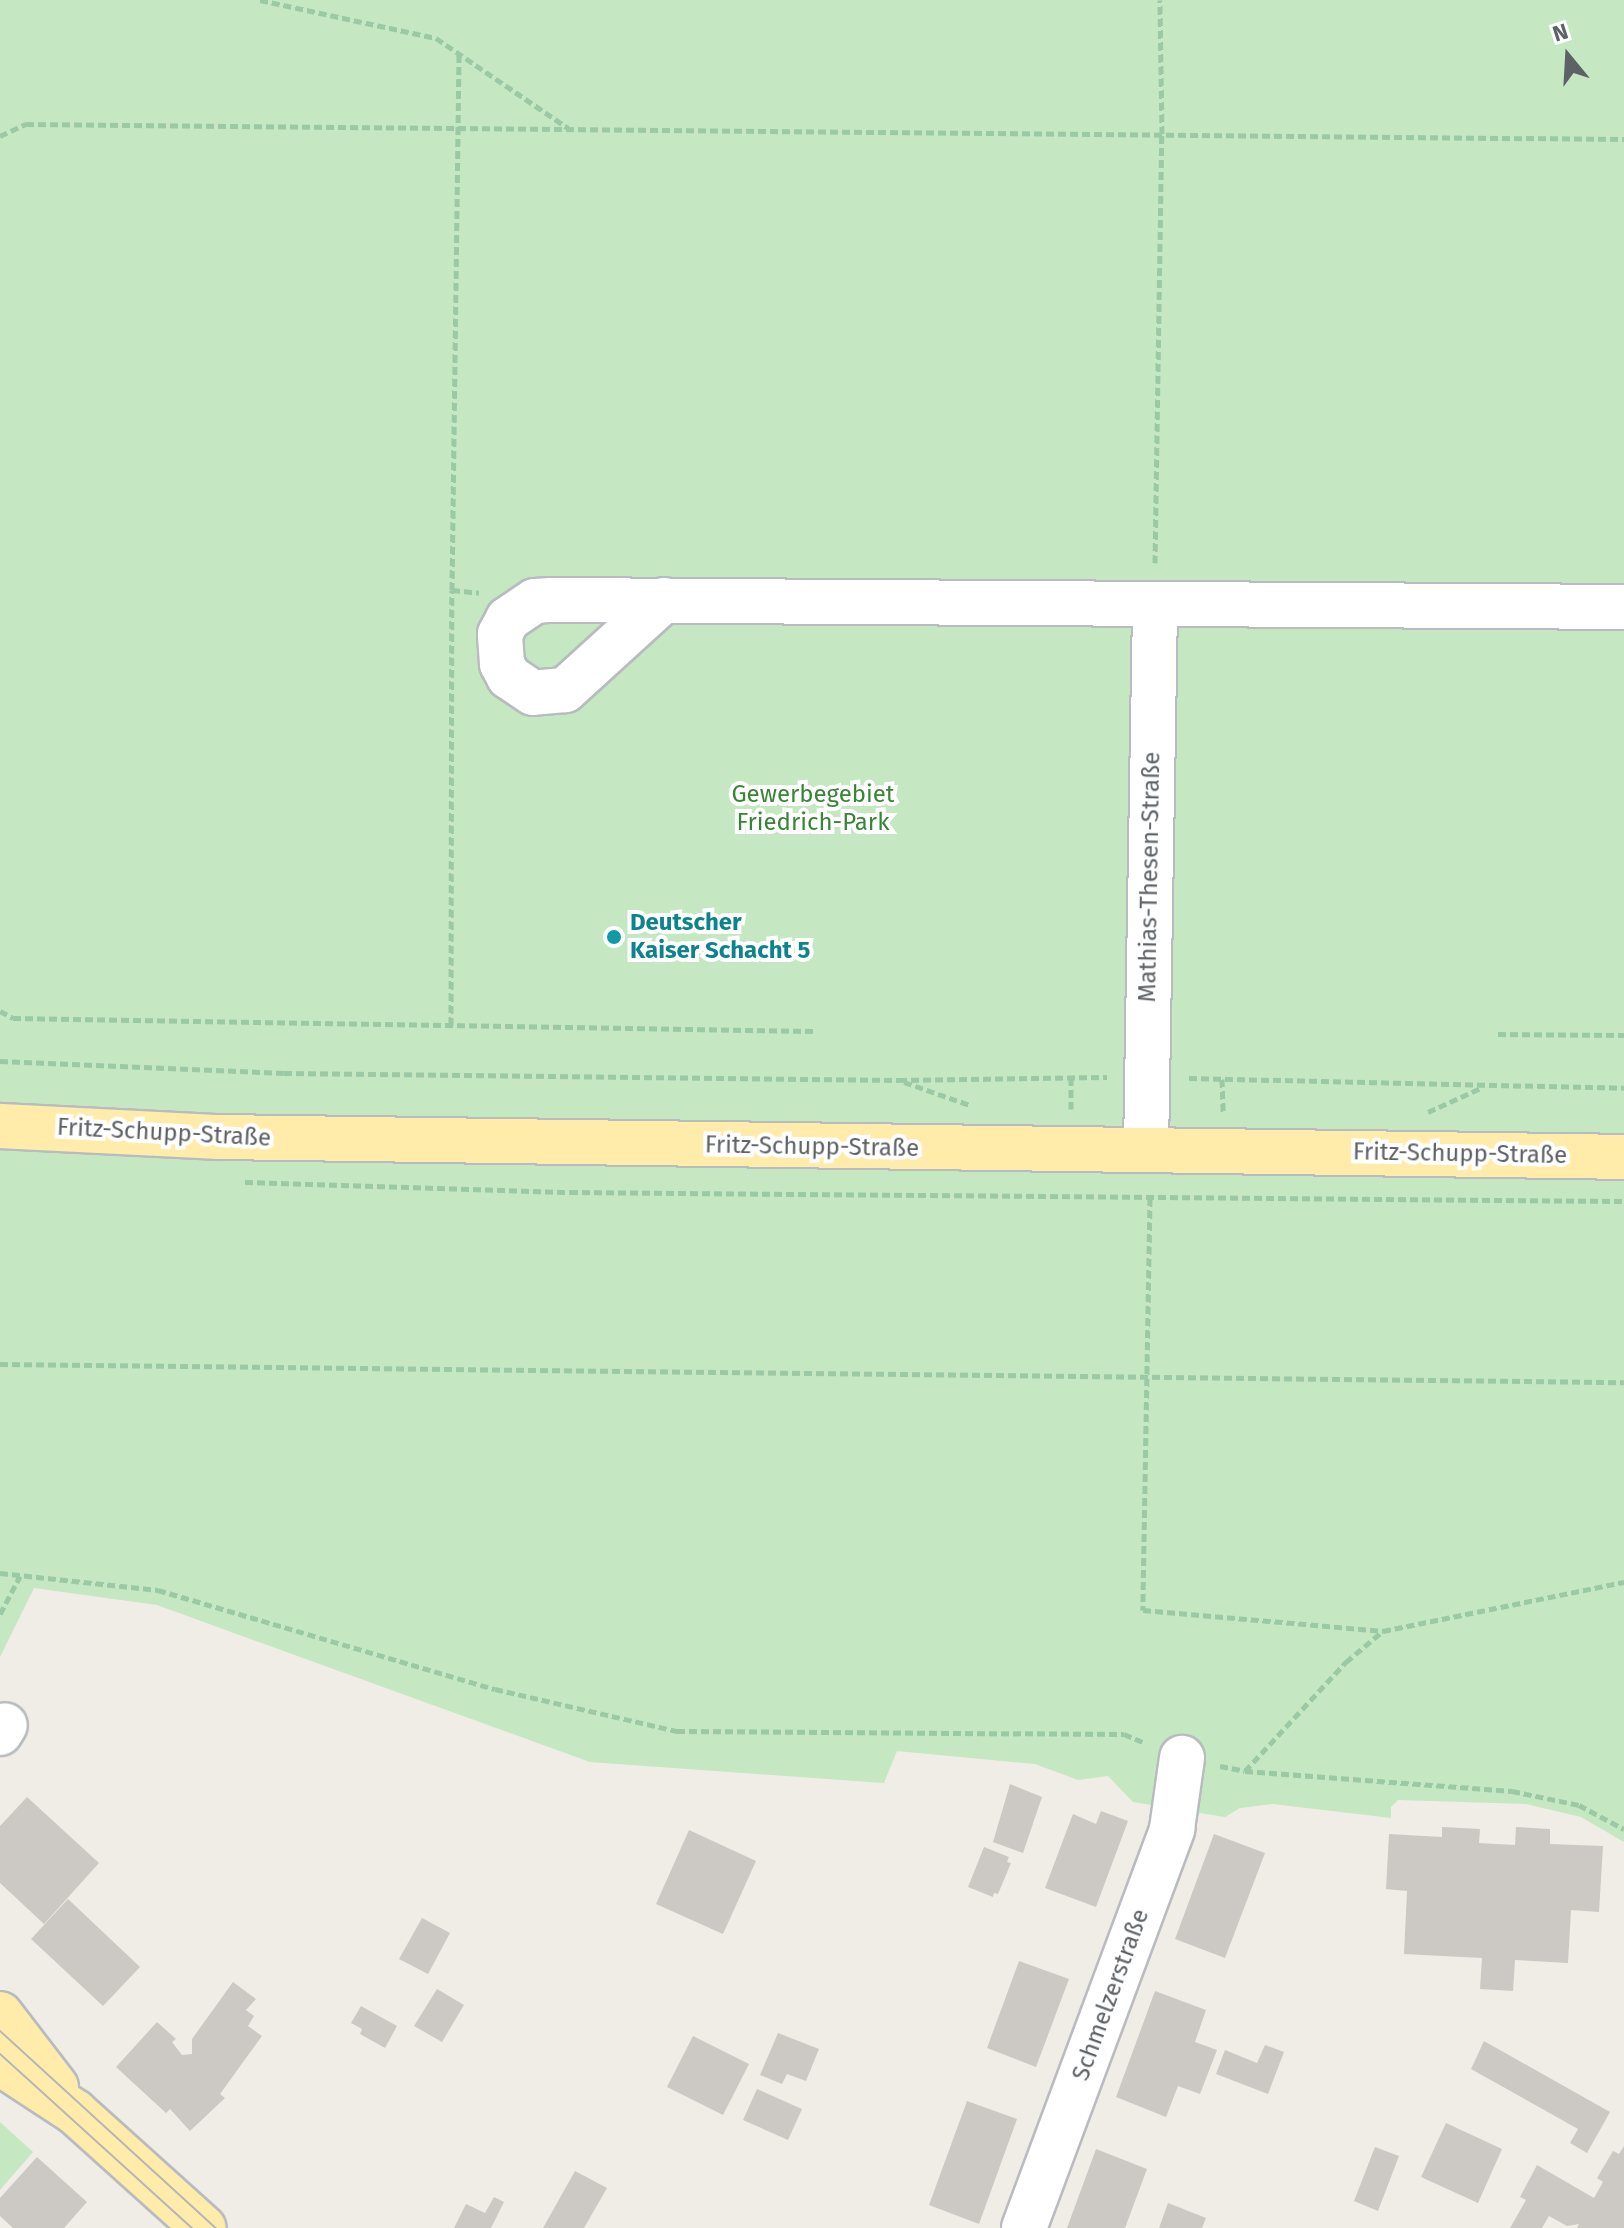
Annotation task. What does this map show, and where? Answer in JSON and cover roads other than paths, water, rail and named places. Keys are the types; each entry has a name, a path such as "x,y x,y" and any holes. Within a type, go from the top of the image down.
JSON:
{"main road":[{"name":"Fritz-Schupp-Straße","path":"0,1126 234,1138 1624,1157"},
{"path":"0,2014 75,2112"},
{"path":"0,2063 75,2112 204,2228"}],"street":[{"path":"664,600 1624,607"},
{"name":"Mathias-Thesen-Straße","path":"1146,1150 1155,605"},
{"name":"Schmelzerstraße","path":"1024,2228 1172,1829 1182,1758"}],"tram line":[{"path":"0,2031 216,2228"},
{"path":"0,2054 192,2228"}],"place":[{"name":"Deutscher Kaiser Schacht 5","path":"614,937"}],"park label":[{"name":"Gewerbegebiet Friedrich-Park","path":"813,809"}]}
